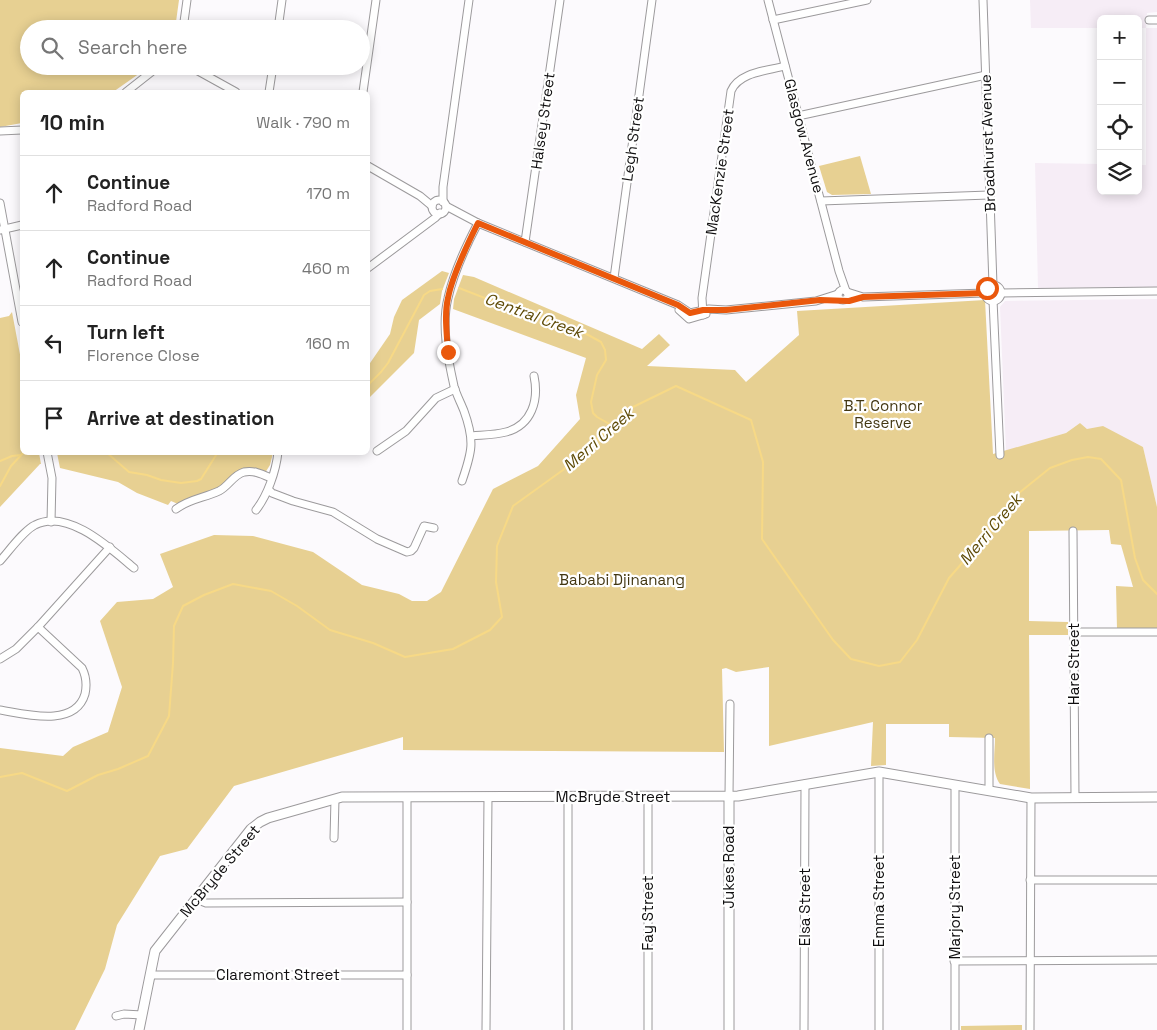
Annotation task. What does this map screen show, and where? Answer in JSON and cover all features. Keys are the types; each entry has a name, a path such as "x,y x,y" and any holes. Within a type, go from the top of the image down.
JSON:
{"street":[{"path":"184,20 187,0"},
{"path":"279,20 282,0"},
{"path":"370,42 376,0"},
{"path":"370,266 428,223 439,206 470,0"},
{"name":"Halsey Street","path":"525,242 528,236 560,0"},
{"name":"Legh Street","path":"614,278 652,0"},
{"name":"Glasgow Avenue","path":"768,0 839,271 843,295"},
{"path":"773,20 867,0"},
{"name":"Broadhurst Avenue","path":"983,0 993,285"},
{"path":"1149,20 1157,20"},
{"name":"MacKenzie Street","path":"703,312 702,298 734,84 742,77 785,66"},
{"path":"129,90 148,75"},
{"path":"205,75 232,90"},
{"path":"269,90 272,75"},
{"path":"363,90 365,75"},
{"path":"798,116 986,75"},
{"path":"0,131 20,130"},
{"path":"0,137 20,130"},
{"path":"370,167 439,206 614,278 670,304 678,305 690,313 820,300 843,295 863,297 985,293"},
{"path":"821,202 989,195"},
{"path":"0,203 2,229 20,312"},
{"path":"462,481 470,457 472,436 455,388 448,352 446,332 448,299 452,283 478,223"},
{"path":"2,229 20,225"},
{"path":"993,285 998,287 1000,293 997,299 993,300 988,299 985,293 988,287 993,285"},
{"path":"1000,293 1157,290"},
{"path":"993,300 1000,455"},
{"path":"472,436 504,432 518,427 524,422 534,408 536,398 534,376"},
{"path":"377,451 406,431 436,398 455,388"},
{"path":"48,455 52,478 51,522"},
{"path":"256,510 269,490 278,455"},
{"path":"176,509 187,501 220,490 242,472 258,473 271,478"},
{"path":"269,490 293,501 333,512 377,540 407,552 411,552 414,548 423,525 434,528"},
{"path":"0,561 31,527 41,522 51,522 72,525 110,547 134,568"},
{"name":"Hare Street","path":"1073,531 1075,797"},
{"path":"0,659 16,649 38,627 110,547"},
{"path":"0,710 43,716 58,716 75,710 84,698 86,682 82,668 38,627"},
{"path":"1074,632 1157,632"},
{"name":"Jukes Road","path":"729,1030 730,704"},
{"path":"989,738 989,790"},
{"name":"McBryde Street","path":"139,1030 157,947 256,824 268,818 342,797 729,796 879,772 1031,798 1157,797"},
{"name":"Emma Street","path":"879,772 879,1030"},
{"name":"Elsa Street","path":"804,1030 805,784"},
{"name":"Marjory Street","path":"955,1030 956,785"},
{"path":"568,796 568,1030"},
{"name":"Fay Street","path":"648,796 648,1030"},
{"path":"406,797 407,1030"},
{"path":"486,1030 488,797"},
{"path":"1030,1030 1031,798"},
{"path":"334,838 335,799"},
{"path":"1030,880 1157,880"},
{"path":"196,899 206,903 407,902"},
{"path":"954,961 1157,960"},
{"name":"Claremont Street","path":"150,975 407,974"},
{"path":"116,1016 124,1014 142,1015"}],"shaded area":[{"path":"1030,0 1157,0 1157,12 1147,13 1146,28 1142,28 1142,15 1097,15 1097,28 1031,28"},
{"path":"1146,28 1157,28 1157,287 1038,288 1035,163 1097,164 1097,195 1142,195 1142,165 1146,165"},
{"path":"1157,299 1157,507 1143,447 1087,429 1080,423 1066,433 1006,451 1000,307 1005,301"}],"green space":[{"path":"0,0 179,0 176,20 20,20 20,75 137,75 116,90 20,90 20,123 0,127"},
{"path":"860,156 871,194 832,195 827,192 819,166"},
{"path":"442,271 449,273 442,291 440,304 419,320 414,353 370,397 370,363 390,334 394,317 402,300"},
{"path":"463,275 474,277 642,349 659,334 670,345 647,366 735,370 746,382 799,335 797,311 985,300 993,454 1066,433 1080,423 1087,429 1103,426 1143,447 1157,507 1157,629 1117,629 1116,586 1133,587 1121,545 1111,544 1109,530 1029,531 1029,621 1068,622 1068,635 1029,635 1030,789 1000,784 994,768 995,738 949,737 949,724 886,724 886,765 871,766 873,722 769,746 769,667 736,672 726,668 722,669 724,752 403,750 403,737 234,786 187,849 160,856 117,925 105,969 75,1030 0,1030 0,748 63,756 73,747 108,732 122,687 100,621 117,602 153,599 173,587 160,554 214,535 253,536 313,552 362,585 399,594 412,601 427,601 441,592 493,489 538,466 580,419 576,395 586,358 453,309 454,299"},
{"path":"12,312 20,354 20,455 39,455 41,464 0,507 0,318 9,316"},
{"path":"57,455 272,455 270,465 265,473 251,469 222,486 178,504 171,501 168,505 137,493 118,482 60,468"},
{"path":"1022,1025 1022,1030 961,1030 961,1026"}],"waterway":[{"name":"Central Creek","path":"459,288 521,312 581,331 601,342 605,350 606,360 597,375 591,402 593,413 613,426"},
{"name":"Central Creek","path":"370,383 388,363 424,295 430,291 442,289"},
{"name":"Merri Creek","path":"0,777 22,773 67,791 98,775 148,756 169,716 174,626 183,606 204,595 233,584 271,591 297,606 330,630 373,643 405,657 453,649 490,630 502,617 496,582 497,546 513,506 563,470 633,407 676,386 751,420 763,462 762,539 833,640 851,659 879,666 900,662 917,640 949,578 1006,513 1019,493 1050,468 1072,460 1088,457 1101,459 1121,480 1135,558 1143,580 1157,594"},
{"path":"0,461 12,456 21,455"},
{"name":"Central Creek","path":"0,486 11,466 21,455"},
{"name":"Central Creek","path":"109,455 129,472 181,483 201,479 216,455"}],"route":[{"path":"448,352 446,310 448,299 452,283 478,223 614,278 670,304 678,305 690,313 709,309 726,310 820,300 849,301 863,297 985,293 987,288"}],"park label":[{"name":"B.T. Connor Reserve","path":"883,414"},
{"name":"Bababi Djinanang","path":"622,580"}]}
